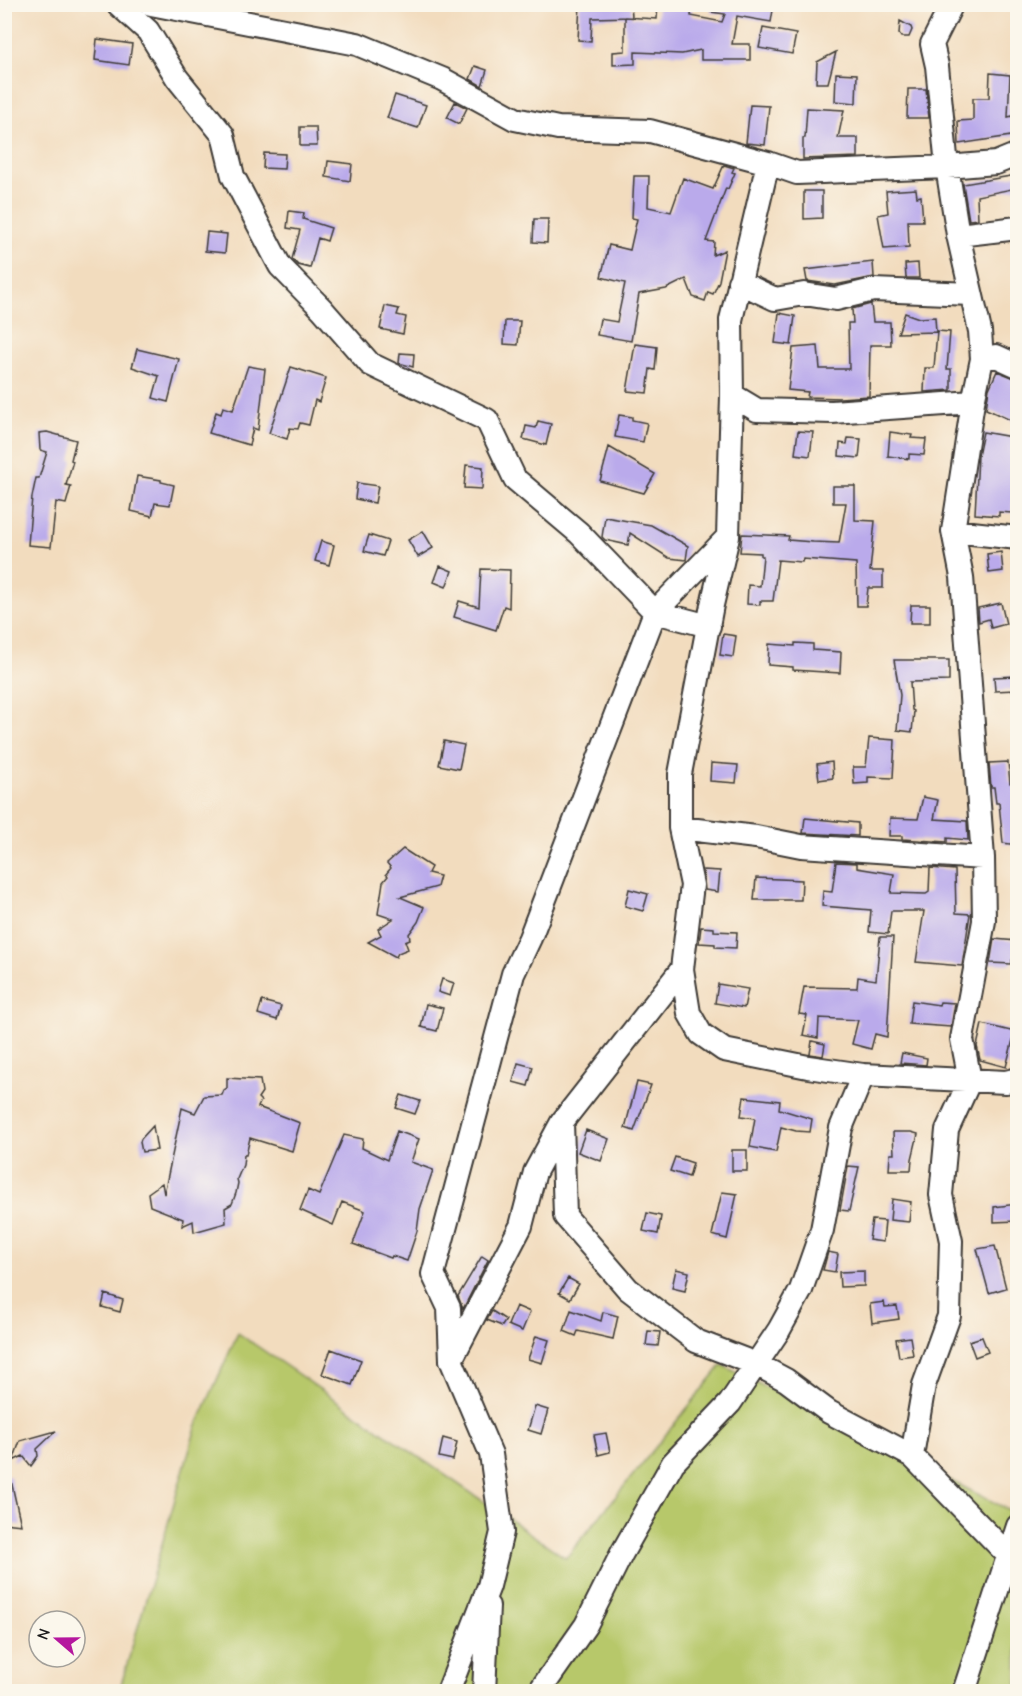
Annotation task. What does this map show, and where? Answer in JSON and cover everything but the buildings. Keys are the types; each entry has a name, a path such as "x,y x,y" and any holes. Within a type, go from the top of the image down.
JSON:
{"street":[{"path":"118,4 148,31 177,78 223,135 233,176 280,266 322,309 370,364 488,420 515,479 579,533 655,612 709,626"},
{"path":"151,4 357,44 442,79 515,119 558,128 650,131 797,173 996,163 1017,154"},
{"path":"912,1456 924,1385 949,1316 951,1241 941,1195 947,1130 970,1080 962,1039 984,921 983,858 962,577 953,531 982,359 980,331 958,235 947,167 937,66 932,44 952,4"},
{"path":"768,163 731,320 732,395 728,537 680,774 680,828 692,885 681,969 688,1012 701,1034 724,1050 808,1067 863,1075 1014,1082"},
{"path":"958,235 1017,228"},
{"path":"739,282 775,299 804,294 836,299 873,290 971,294"},
{"path":"982,359 996,356 1017,366"},
{"path":"732,395 757,410 832,412 973,402"},
{"path":"953,531 1017,537"},
{"path":"448,1692 489,1586 502,1532 491,1454 451,1360 448,1308 433,1274 510,985 655,612 728,537"},
{"path":"680,828 756,837 801,846 983,858"},
{"path":"451,1360 521,1226 535,1172 562,1122 681,969"},
{"path":"539,1692 586,1625 622,1553 673,1463 730,1403 779,1330 801,1290 822,1230 841,1128 863,1075"},
{"path":"562,1122 565,1216 628,1289 696,1341 756,1364 786,1380 829,1412 912,1456 1009,1556"},
{"path":"964,1692 1017,1526"},
{"path":"484,1692 489,1586"}],"green space":[{"path":"238,1333 566,1558 722,1365 1017,1514 1017,1691 119,1692 196,1427"}]}
